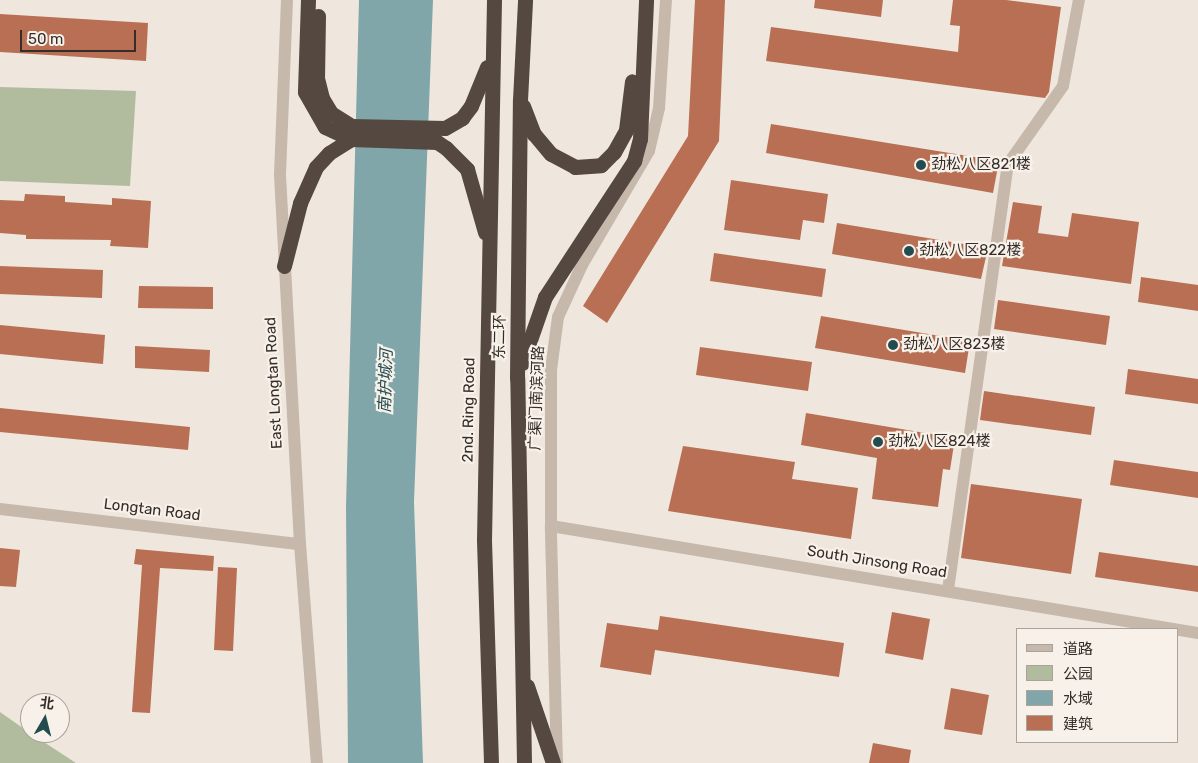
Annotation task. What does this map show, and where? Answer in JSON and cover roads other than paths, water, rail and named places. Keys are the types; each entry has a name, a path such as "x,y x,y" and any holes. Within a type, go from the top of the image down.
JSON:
{"highway":[{"path":"308,0 305,92 325,128 352,133 437,136 462,118 471,106 491,56 494,0"},
{"path":"318,0 317,78 322,98 331,113 352,133"},
{"name":"东二环","path":"523,675 517,378 520,100 525,0"},
{"path":"520,100 534,134 551,154 575,167 601,165 614,152 626,130 637,0"},
{"path":"517,378 545,297 634,161 640,139 646,0"},
{"name":"2nd. Ring Road","path":"491,56 484,540 491,763"},
{"path":"284,266 300,203 316,167 352,133"},
{"path":"437,136 468,169 488,241"},
{"path":"523,675 524,763"},
{"path":"523,675 553,763"}],"street":[{"name":"East Longtan Road","path":"287,0 280,175 300,544 317,763"},
{"name":"广渠门南滨河路","path":"558,763 551,526 551,370 558,317 582,265 649,151 659,108 666,0"},
{"path":"948,590 1008,164 1063,86 1079,0"},
{"name":"Longtan Road","path":"0,509 300,544"},
{"name":"South Jinsong Road","path":"551,526 948,590 1169,628"},
{"name":"South Jinsong Road","path":"1178,630 1198,633"}],"water":[{"name":"南护城河","path":"359,0 433,0 414,502 423,763 348,763 346,507"}],"place":[{"name":"劲松八区821楼","path":"921,165"},
{"name":"劲松八区822楼","path":"909,251"},
{"name":"劲松八区823楼","path":"893,345"},
{"name":"劲松八区824楼","path":"878,442"}]}
